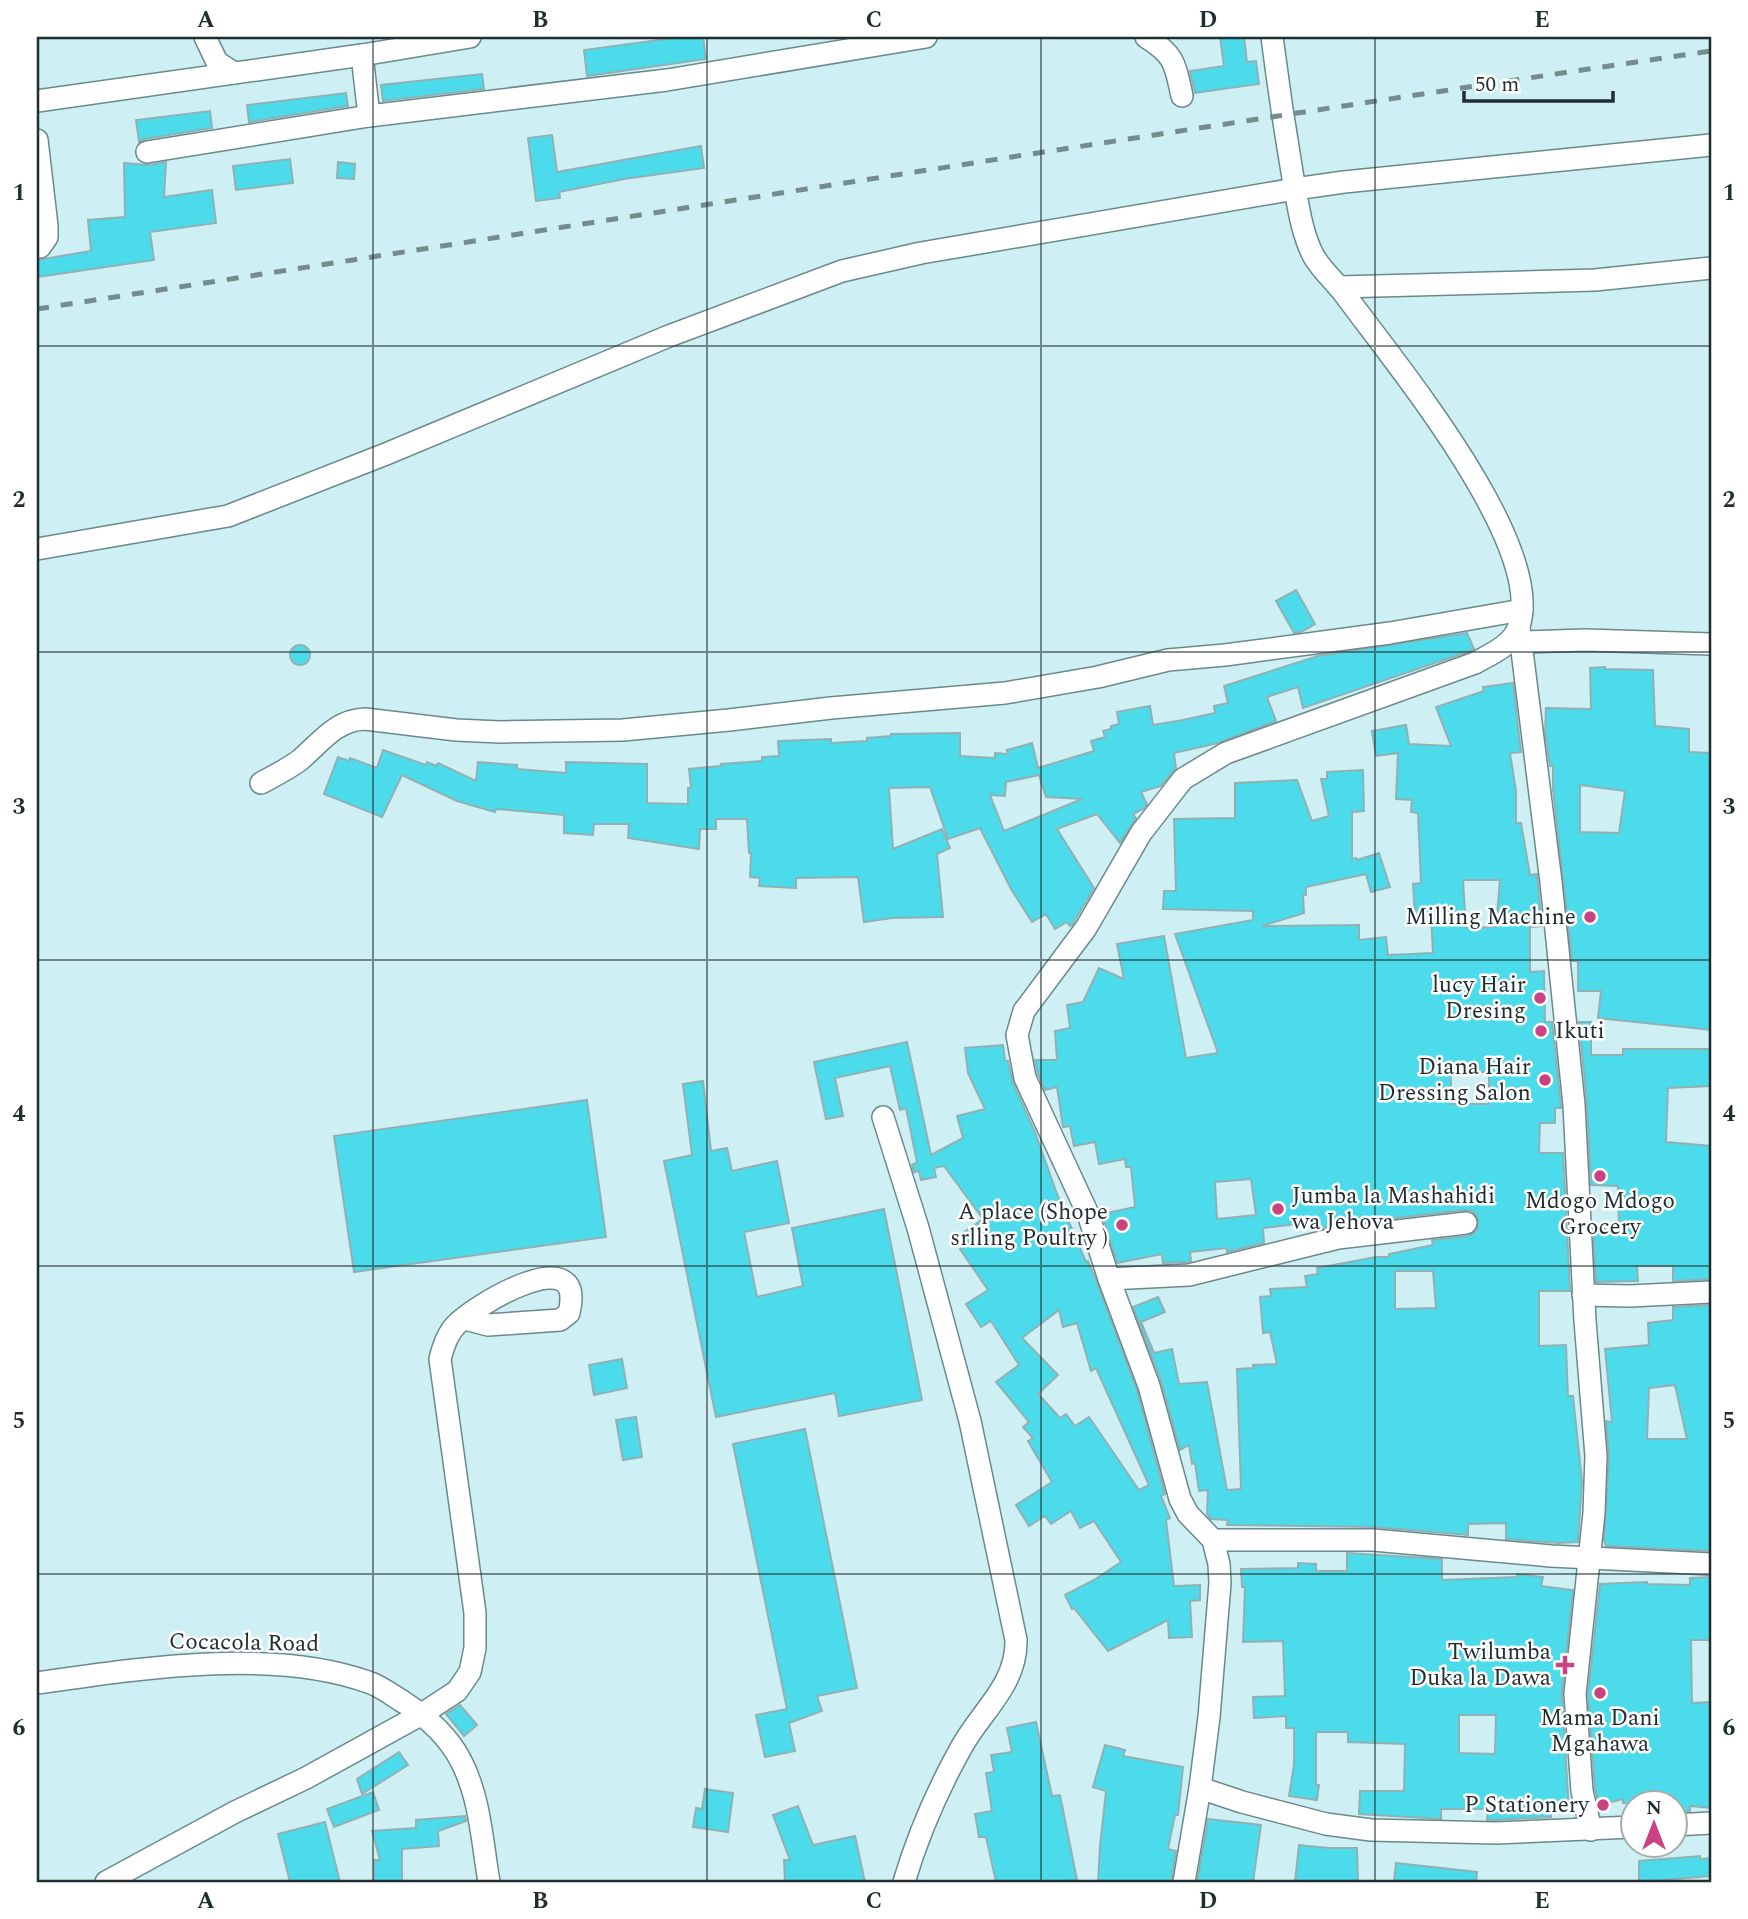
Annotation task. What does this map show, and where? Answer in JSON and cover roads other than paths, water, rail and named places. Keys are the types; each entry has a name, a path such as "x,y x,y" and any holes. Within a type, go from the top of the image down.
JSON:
{"street":[{"path":"205,37 217,62 234,73"},
{"path":"37,101 470,37"},
{"path":"147,152 369,116 667,80 926,37"},
{"path":"1146,37 1170,55 1182,96"},
{"path":"1272,37 1301,222 1314,256 1339,286 1465,460 1492,506 1511,554 1521,593 1520,626 1560,961 1573,1105 1583,1295 1596,1457 1590,1559 1575,1694 1582,1791 1591,1830"},
{"path":"362,55 369,116"},
{"path":"37,140 47,237 40,247 37,247"},
{"path":"37,549 228,516 386,454 668,336 842,271 921,253 1295,189 1711,145"},
{"path":"1339,286 1595,280 1711,268"},
{"path":"1184,1882 1209,1717 1220,1583 1219,1564 1213,1540 1188,1514 1180,1499 1149,1386 1088,1214 1025,1078 1017,1035 1024,1011 1086,928 1141,834 1183,779 1226,753 1475,663 1502,648 1520,626"},
{"path":"261,783 285,770 334,729 352,720 500,732 623,730 1005,693 1098,677 1167,660 1391,633 1520,626 1585,640 1711,644"},
{"path":"883,1117 918,1228 970,1421 1000,1557 1016,1652 1007,1683 962,1744 935,1797 904,1882"},
{"path":"1109,1279 1189,1275 1338,1238 1466,1223"},
{"path":"1583,1295 1630,1296 1711,1292"},
{"path":"106,1882 422,1714 457,1691 470,1672 475,1648 475,1613 439,1368 443,1349 451,1332 464,1319"},
{"path":"1213,1540 1373,1540 1590,1559 1711,1564"},
{"name":"Cocacola Road","path":"37,1683 148,1667 275,1665 331,1671 371,1682 422,1714 447,1738 461,1760 474,1790 489,1882"},
{"path":"1200,1788 1326,1824 1370,1830 1461,1833 1618,1828"},
{"path":"1688,1824 1711,1823"}],"railway":[{"path":"37,309 1711,51"}],"place":[{"name":"Milling Machine","path":"1590,917"},
{"name":"lucy Hair Dresing","path":"1540,998"},
{"name":"Ikuti","path":"1541,1031"},
{"name":"Diana Hair Dressing Salon","path":"1545,1080"},
{"name":"Mdogo Mdogo Grocery","path":"1600,1176"},
{"name":"Jumba la Mashahidi wa Jehova","path":"1278,1209"},
{"name":"A place (Shope srlling Poultry )","path":"1122,1225"},
{"name":"Twilumba Duka la Dawa","path":"1565,1665"},
{"name":"Mama Dani Mgahawa","path":"1600,1693"},
{"name":"P Stationery","path":"1603,1805"}]}
